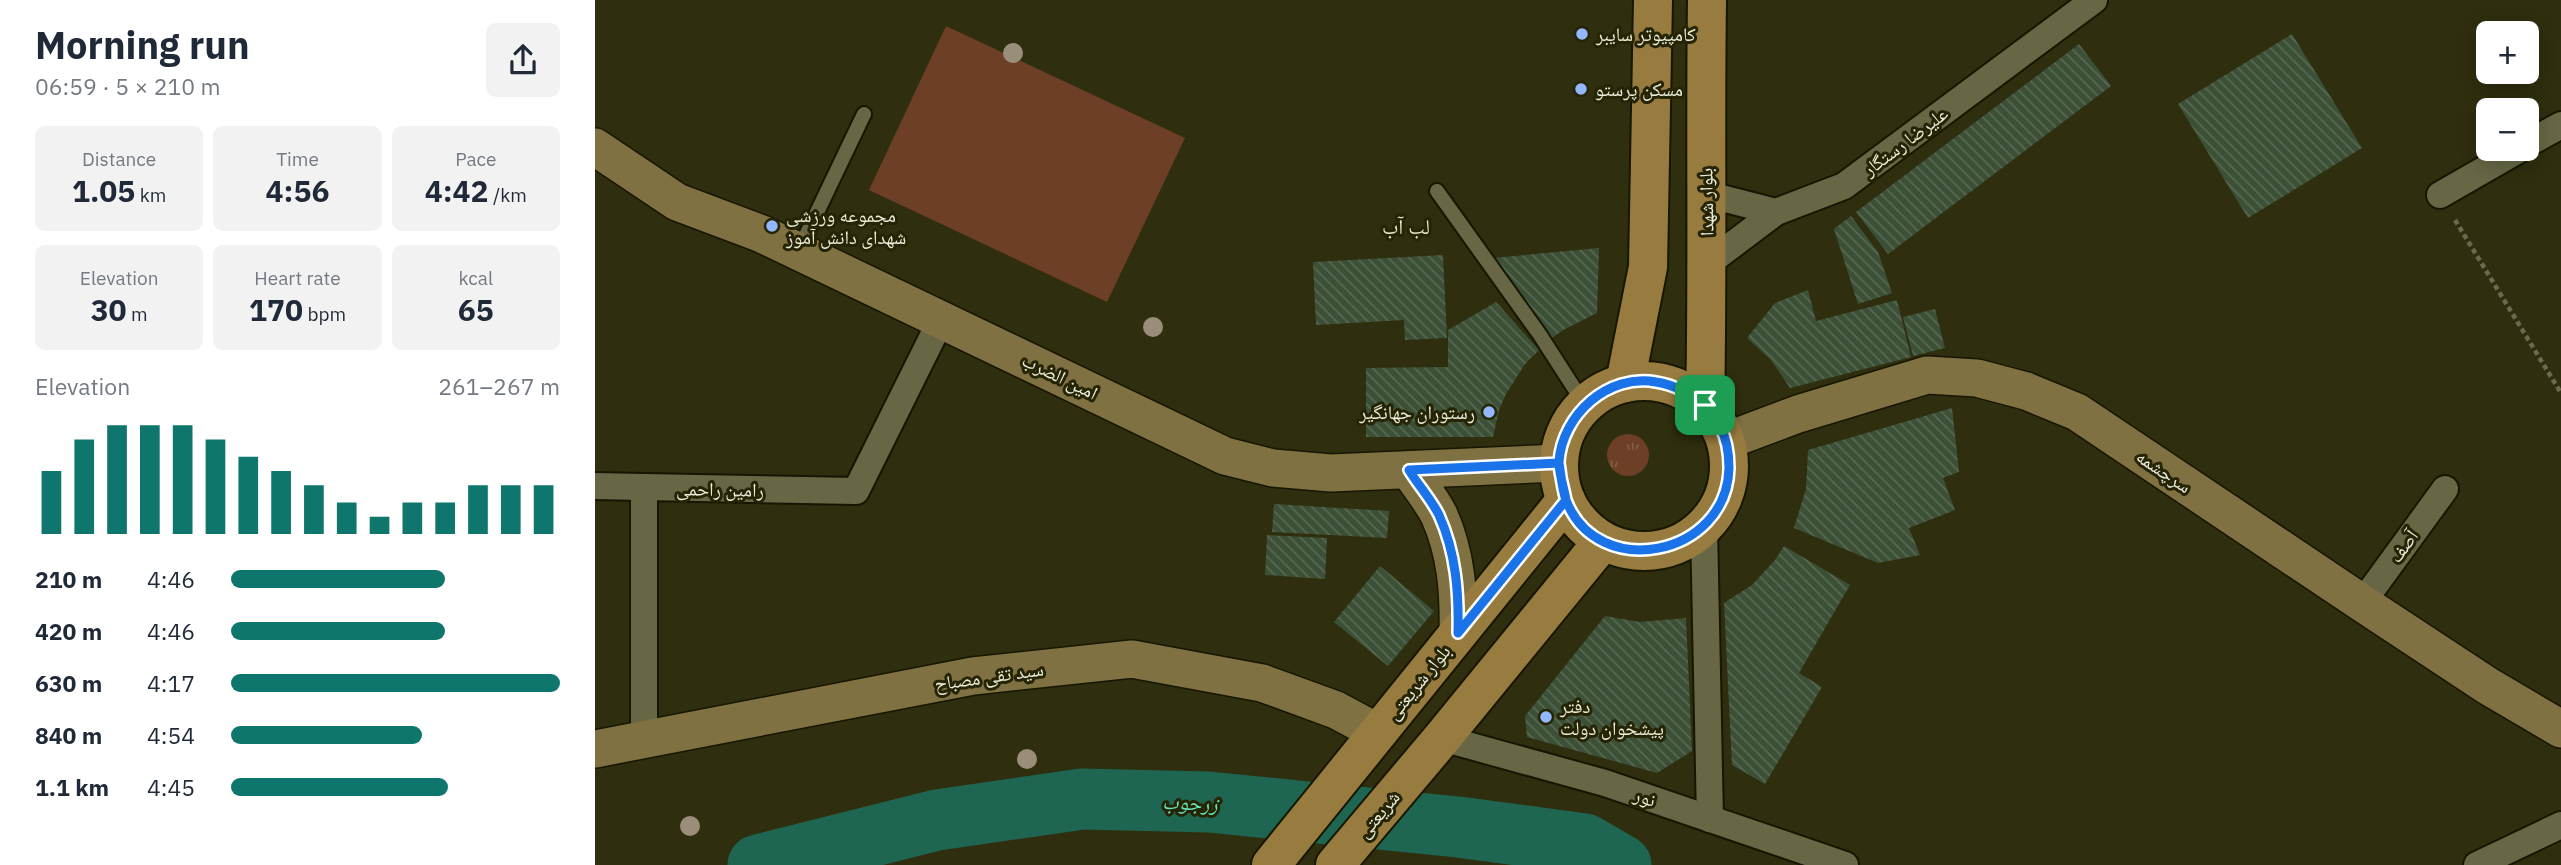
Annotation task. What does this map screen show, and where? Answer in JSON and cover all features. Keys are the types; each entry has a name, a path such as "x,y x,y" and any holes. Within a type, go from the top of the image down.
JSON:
{"main road":[{"path":"1625,383 1648,267 1653,0"},
{"name":"بلوار شهدا","path":"1705,405 1707,0"},
{"name":"امین الضرب","path":"595,147 677,202 762,234 1224,456 1273,468 1331,473 1559,463"},
{"name":"سرچشمه","path":"1725,441 1798,414 1927,375 1977,378 2026,391 2077,412 2488,686 2561,729"},
{"path":"1654,381 1681,389 1705,405 1721,428 1729,454 1729,480 1720,505 1704,527 1682,542 1656,550 1629,550 1603,541 1588,530 1566,500 1559,463 1566,432 1585,405 1604,391 1625,383 1654,381"},
{"path":"1409,470 1438,513 1449,542 1459,587 1458,633"},
{"name":"بلوار شریعتی","path":"1271,865 1566,500"},
{"path":"1432,751 1603,541"},
{"name":"سید تقی مصباح","path":"595,749 973,676 1132,659 1262,683 1336,710 1370,741"},
{"name":"شریعتی","path":"1335,865 1432,751"}],"street":[{"name":"علیرضا رستگار","path":"1707,264 1776,212 1844,186 2094,0"},
{"path":"2539,137 2561,124"},
{"path":"2440,195 2499,161"},
{"path":"1706,194 1776,212"},
{"name":"رامین راحمی","path":"644,487 856,491 941,320"},
{"path":"595,486 644,487 644,740"},
{"name":"آصف","path":"2362,603 2445,489"},
{"path":"1704,527 1710,820"},
{"name":"نور","path":"1432,751 1605,783 1845,865"},
{"path":"2477,865 2561,825"}],"lane":[{"path":"798,251 865,114"},
{"path":"1437,191 1540,335 1585,405"}],"path":[{"path":"2440,195 2561,393"}],"green space":[{"path":"946,26 1185,138 1107,302 869,190"},
{"path":"1628,434 1643,440 1649,455 1643,470 1628,476 1613,470 1607,455 1613,440"}],"building":[{"path":"2292,34 2362,148 2248,218 2178,104"},
{"path":"2079,44 2111,86 1888,254 1856,212"},
{"path":"1851,216 1878,252 1892,293 1858,304 1834,229"},
{"path":"1599,248 1597,313 1550,339 1493,258"},
{"path":"1443,255 1447,338 1405,340 1404,320 1316,325 1313,262"},
{"path":"1808,290 1816,321 1897,300 1911,357 1790,388 1771,360 1747,338 1775,303"},
{"path":"1496,302 1539,350 1525,364 1506,394 1493,437 1366,437 1366,368 1448,367 1448,330"},
{"path":"1935,309 1945,348 1913,356 1903,317"},
{"path":"1952,408 1959,472 1943,478 1955,510 1909,528 1920,555 1878,563 1794,528 1806,489 1808,450"},
{"path":"1274,504 1389,511 1387,538 1272,532"},
{"path":"1267,535 1327,538 1325,579 1265,575"},
{"path":"1784,546 1850,585 1799,673 1822,687 1765,784 1732,765 1724,603 1752,585"},
{"path":"1380,566 1434,611 1388,666 1334,622"},
{"path":"1605,616 1640,622 1686,618 1692,751 1657,773 1527,737 1525,716"}],"waterway":[{"name":"زرجوب","path":"758,865 937,820 1082,799 1209,802 1458,827 1585,844 1621,865"}],"place":[{"name":"کامپیوتر سایبر","path":"1582,34"},
{"name":"مسکن پرستو","path":"1581,89"},
{"name":"مجموعه ورزشی شهدای دانش آموز","path":"772,226"},
{"name":"رستوران جهانگیر","path":"1489,412"},
{"name":"دفتر پیشخوان دولت","path":"1546,717"}],"district":[{"name":"لب آب","path":"1406,226"}],"route":[{"path":"1705,405 1681,389 1654,381 1625,383 1604,391 1585,405 1566,432 1559,463 1566,500 1458,633 1459,587 1449,542 1438,513 1409,470 1559,463 1566,500 1588,530 1603,541 1629,550 1656,550 1682,542 1704,527 1720,505 1729,480 1729,454 1721,428 1705,405"}]}
